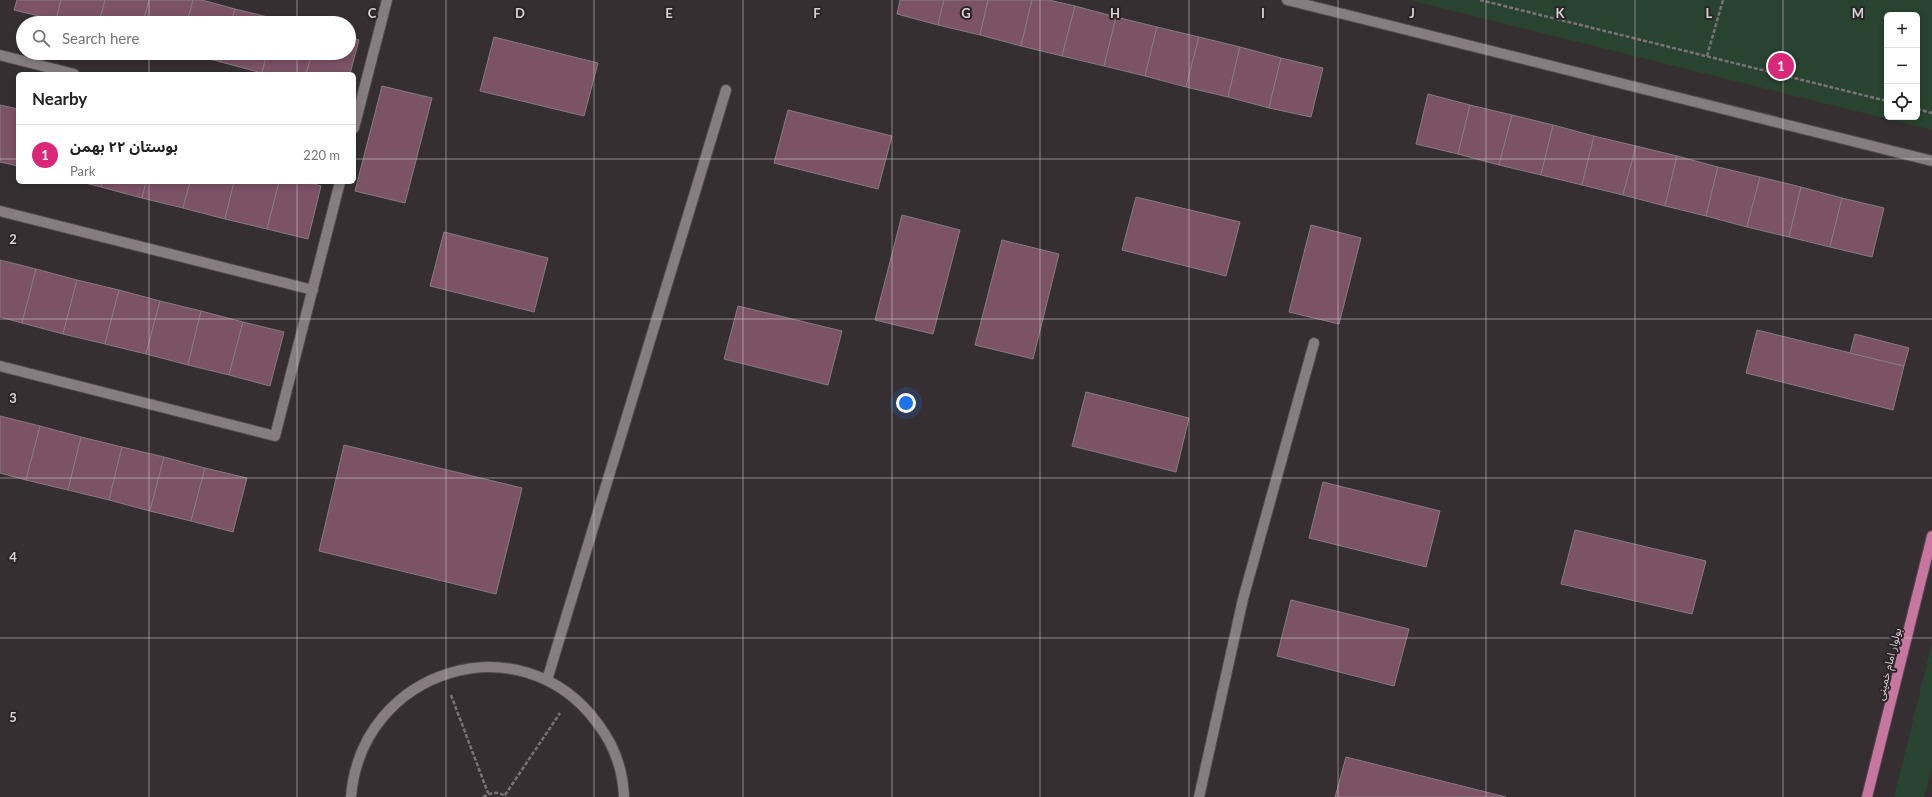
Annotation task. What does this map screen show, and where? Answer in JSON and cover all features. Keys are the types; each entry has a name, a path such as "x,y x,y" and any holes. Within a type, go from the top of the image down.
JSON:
{"main road":[{"name":"بولوار امام خمینی","path":"1867,797 1932,536"}],"lane":[{"path":"356,120 387,0"},
{"path":"1287,0 1932,161"},
{"path":"0,55 16,59"},
{"path":"19,60 66,72"},
{"path":"547,680 726,90"},
{"path":"0,366 275,436 340,184"},
{"path":"0,211 313,290"},
{"path":"1199,797 1243,599 1314,343"},
{"path":"351,797 355,769 364,744 379,722 396,702 418,686 444,674 468,669 495,667 522,672 547,680 571,696 590,712 605,734 617,758 623,784 624,797"}],"path":[{"path":"1480,0 1884,101"},
{"path":"1707,56 1723,0"},
{"path":"1920,110 1932,113"},
{"path":"444,674 488,794"},
{"path":"446,697 458,693"},
{"path":"483,797 497,792 506,796 571,696"},
{"path":"554,710 564,718"}],"green space":[{"path":"1410,0 1932,0 1932,130 1892,120 1920,120 1920,12 1884,12 1884,118"},
{"path":"1932,643 1932,767 1924,797 1894,797"}],"building":[{"path":"17,0 61,0 57,16 39,16 14,10"},
{"path":"61,0 105,0 101,16 57,16"},
{"path":"105,0 149,0 145,16 101,16"},
{"path":"149,0 193,0 189,16 145,16"},
{"path":"193,0 202,0 235,9 233,16 189,16"},
{"path":"900,0 944,0 938,25 897,14"},
{"path":"944,0 988,0 980,35 938,25"},
{"path":"988,0 1032,0 1021,46 980,35"},
{"path":"1032,0 1049,0 1075,6 1062,56 1021,46"},
{"path":"1075,6 1116,17 1104,66 1062,56"},
{"path":"235,9 264,16 233,16"},
{"path":"1116,17 1157,27 1145,76 1104,66"},
{"path":"1157,27 1199,37 1186,87 1145,76"},
{"path":"494,37 598,63 584,116 480,91"},
{"path":"1199,37 1240,47 1228,97 1186,87"},
{"path":"356,39 359,40 356,51"},
{"path":"1240,47 1281,58 1269,108 1228,97"},
{"path":"1281,58 1323,68 1311,117 1269,108"},
{"path":"222,60 265,60 262,72 221,62"},
{"path":"265,60 310,60 307,72 262,72"},
{"path":"310,60 354,60 351,72 307,72"},
{"path":"382,86 432,98 405,203 355,191"},
{"path":"1428,94 1470,105 1458,154 1416,144"},
{"path":"0,105 16,109 16,166 0,162"},
{"path":"1470,105 1512,115 1499,165 1458,154"},
{"path":"788,110 892,136 878,189 774,163"},
{"path":"1512,115 1553,125 1541,175 1499,165"},
{"path":"1553,125 1594,136 1582,185 1541,175"},
{"path":"1594,136 1636,146 1623,195 1582,185"},
{"path":"1636,146 1677,156 1665,206 1623,195"},
{"path":"1677,156 1718,167 1706,216 1665,206"},
{"path":"1718,167 1760,177 1747,227 1706,216"},
{"path":"1760,177 1801,187 1789,237 1747,227"},
{"path":"89,184 102,184 101,187"},
{"path":"102,184 146,184 142,198 101,187"},
{"path":"146,184 189,184 183,208 142,198"},
{"path":"189,184 234,184 225,219 183,208"},
{"path":"234,184 278,184 267,229 225,219"},
{"path":"278,184 314,184 321,186 308,239 267,229"},
{"path":"1801,187 1842,198 1830,247 1789,237"},
{"path":"1136,197 1240,222 1226,276 1122,250"},
{"path":"1842,198 1884,208 1872,257 1830,247"},
{"path":"902,215 960,230 933,334 875,320"},
{"path":"1311,225 1361,238 1339,324 1289,312"},
{"path":"444,232 548,258 534,312 430,286"},
{"path":"1002,240 1059,254 1033,359 975,345"},
{"path":"0,260 36,269 22,323 0,317"},
{"path":"36,269 77,280 63,334 22,323"},
{"path":"77,280 119,290 105,344 63,334"},
{"path":"119,290 160,301 146,354 105,344"},
{"path":"160,301 201,311 188,365 146,354"},
{"path":"738,306 842,331 828,385 724,359"},
{"path":"201,311 243,322 229,375 188,365"},
{"path":"243,322 284,332 270,386 229,375"},
{"path":"1757,330 1904,366 1893,410 1746,373"},
{"path":"1855,334 1909,348 1904,366 1850,353"},
{"path":"1086,392 1189,418 1176,472 1072,446"},
{"path":"0,416 40,426 26,480 0,473"},
{"path":"40,426 81,437 68,490 26,480"},
{"path":"81,437 122,447 109,500 68,490"},
{"path":"344,445 522,488 496,594 319,551"},
{"path":"122,447 164,457 150,511 109,500"},
{"path":"164,457 205,468 191,521 150,511"},
{"path":"205,468 247,478 233,532 191,521"},
{"path":"1323,482 1440,511 1426,567 1309,538"},
{"path":"1575,530 1706,561 1692,614 1561,584"},
{"path":"1291,600 1409,629 1394,686 1277,656"},
{"path":"1346,757 1506,797 1335,797"}],"place":[{"name":"بوستان ۲۲ بهمن","path":"1781,66"}]}
